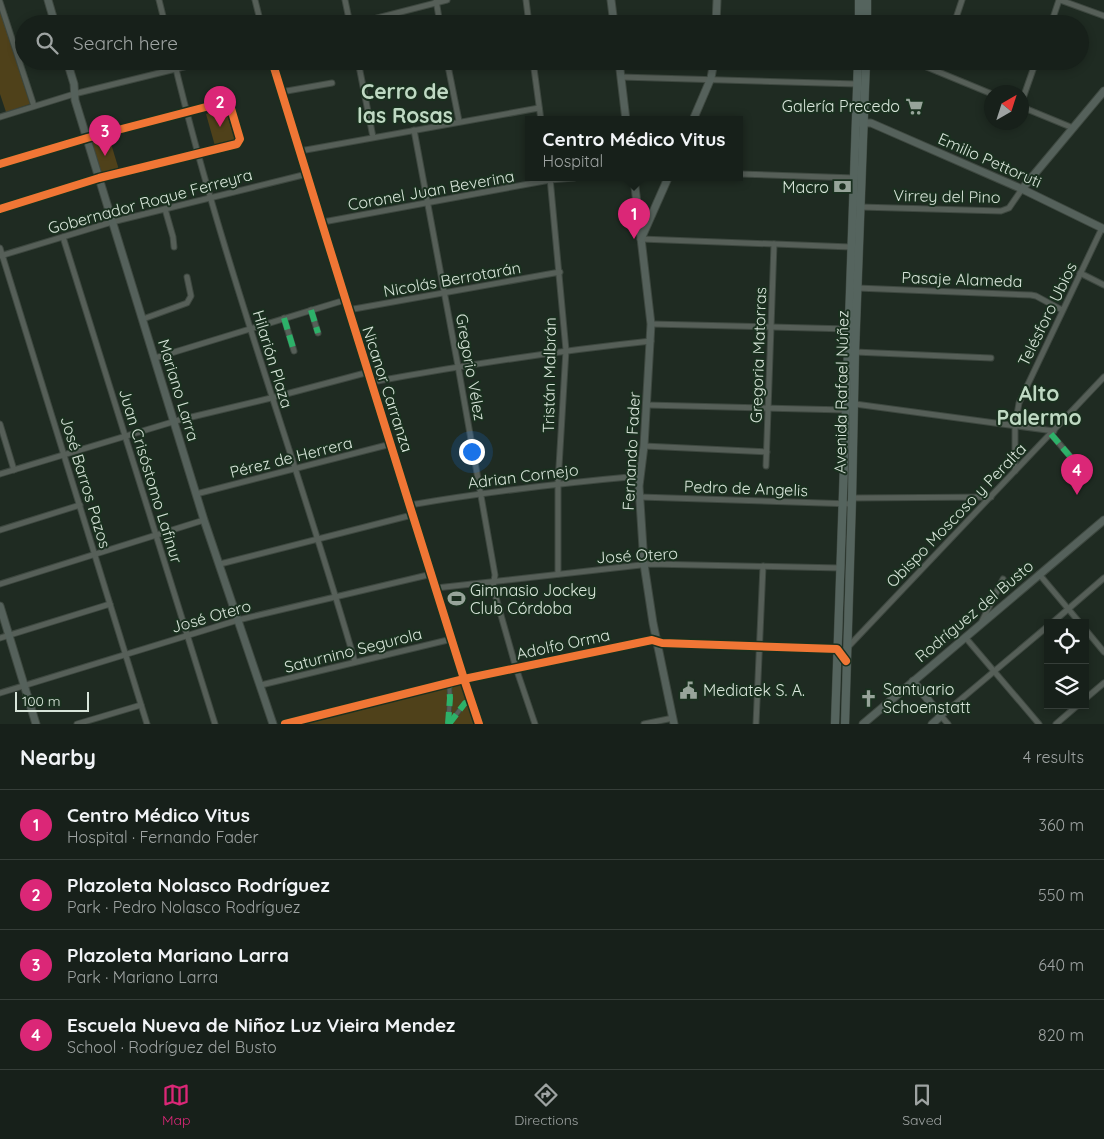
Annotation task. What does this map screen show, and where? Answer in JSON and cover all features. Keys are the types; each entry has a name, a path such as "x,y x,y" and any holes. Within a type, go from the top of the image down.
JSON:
{"main road":[{"path":"48,0 52,15"},
{"path":"611,0 613,15"},
{"path":"716,15 717,0"},
{"path":"859,0 859,15"},
{"path":"867,0 867,15"},
{"name":"Mariano Larra","path":"70,70 74,84 74,94 112,222 204,520 273,724"},
{"path":"620,70 626,116"},
{"path":"695,116 711,78 712,70"},
{"name":"Avenida Rafael Núñez","path":"835,724 858,70"},
{"name":"Avenida Rafael Núñez","path":"844,723 855,404 860,184 866,70"},
{"path":"1022,189 1104,91"},
{"path":"855,125 864,122"},
{"name":"Emilio Pettoruti","path":"864,122 871,123 1022,189 1103,228"},
{"name":"Fernando Fader","path":"634,181 651,324 647,405 640,476 644,564 657,641 674,722"},
{"path":"641,239 667,181"},
{"name":"Rodríguez del Busto","path":"863,724 982,622 1103,523"},
{"path":"0,606 36,724"},
{"path":"913,681 941,716 932,724"}],"street":[{"path":"7,0 0,2 15,48"},
{"path":"159,0 163,15"},
{"path":"255,0 259,15"},
{"path":"345,0 349,15"},
{"path":"385,15 436,1 447,0"},
{"path":"526,0 528,15"},
{"path":"957,15 962,0"},
{"path":"1054,15 1060,0 1104,16"},
{"path":"436,1 438,15"},
{"path":"22,70 34,106"},
{"path":"0,115 74,94 176,70"},
{"name":"Hilarión Plaza","path":"176,70 210,197 271,398 336,596 355,662"},
{"name":"Nicanor Carranza","path":"275,70 412,515 479,724"},
{"path":"360,70 373,137"},
{"path":"449,70 459,121"},
{"path":"535,70 540,116"},
{"path":"1028,85 1033,70"},
{"path":"937,71 984,91"},
{"path":"621,76 857,84"},
{"path":"281,92 332,83"},
{"path":"0,164 87,138 227,103 230,105 240,139 239,142 198,154 99,178 0,209"},
{"path":"300,151 539,108"},
{"path":"1029,110 1073,128"},
{"name":"Gregorio Vélez","path":"414,130 481,493 495,575 493,587 516,668 535,724"},
{"name":"Gobernador Roque Ferreyra","path":"1,255 112,222 307,174"},
{"path":"743,174 853,177 860,184"},
{"name":"Coronel Juan Beverina","path":"323,222 540,181"},
{"name":"Tristán Malbrán","path":"550,181 566,350 558,483 558,574"},
{"name":"Virrey del Pino","path":"860,207 1001,211 1009,208 1022,189"},
{"path":"165,209 174,246"},
{"name":"Telésforo Ubios","path":"1015,472 1015,426 1023,393 1103,228"},
{"name":"Juan Crisóstomo Lafinur","path":"63,236 215,724"},
{"path":"641,239 851,247"},
{"name":"Gregoria Matorras","path":"766,466 774,244"},
{"name":"José Barros Pazos","path":"0,248 148,724"},
{"name":"Nicolás Berrotarán","path":"348,310 560,272"},
{"path":"1080,274 1104,285"},
{"path":"143,319 187,303 191,296 187,277"},
{"name":"Pasaje Alameda","path":"857,288 1031,295 1062,310"},
{"path":"155,358 345,300"},
{"path":"311,310 318,333"},
{"path":"284,318 294,351"},
{"path":"651,324 849,329"},
{"path":"372,382 458,366 566,350 651,341"},
{"path":"855,352 991,358"},
{"path":"0,474 174,422 368,372"},
{"name":"Obispo Moscoso y Peralta","path":"846,648 1104,377"},
{"path":"855,404 1052,432 1080,468"},
{"path":"647,405 846,410"},
{"path":"0,424 14,470"},
{"name":"Pérez de Herrera","path":"196,494 391,444"},
{"path":"644,446 767,452"},
{"name":"Adrian Cornejo","path":"410,505 558,483 640,476"},
{"name":"Pedro de Angelis","path":"640,497 843,504 852,501 991,497"},
{"path":"0,530 80,504"},
{"path":"220,564 412,515"},
{"path":"0,584 204,520"},
{"name":"José Otero","path":"436,588 644,564 841,568"},
{"path":"756,724 763,566"},
{"name":"José Otero","path":"0,693 238,620 432,574"},
{"path":"1040,574 1077,619"},
{"path":"1056,619 1104,578"},
{"path":"982,622 1003,579"},
{"path":"0,638 110,604"},
{"path":"948,724 941,716 1044,629"},
{"path":"1089,634 1104,652"},
{"path":"965,637 1039,724"},
{"name":"Saturnino Segurola","path":"261,685 452,639"},
{"name":"Adolfo Orma","path":"285,724 449,682 652,640 837,650"},
{"path":"837,650 846,660"},
{"path":"449,682 449,724"},
{"path":"1089,696 1104,684"},
{"path":"449,724 465,703 472,702"},
{"path":"77,724 141,705"},
{"path":"1056,724 1073,709"},
{"path":"644,724 674,722 680,724"}],"shaded area":[{"path":"0,11 15,58 15,70 19,70 30,104 6,112 0,94"},
{"path":"225,108 235,140 215,146 206,114"},
{"path":"109,137 119,170 102,175 91,142"},
{"path":"464,679 479,724 285,724"}],"marked path":[{"path":"311,310 318,333"},
{"path":"284,318 294,351"},
{"path":"1051,434 1080,468"},
{"path":"448,724 449,682"},
{"path":"449,724 465,703 472,702"}],"cycle path":[{"path":"275,70 418,534 479,724"},
{"path":"0,164 87,138 225,102 230,105 240,139 237,144 99,178 0,209"},
{"path":"285,724 464,679 652,640 662,643 837,649 846,661"}],"place":[{"name":"Galería Precedo","path":"914,106"},
{"name":"Plazoleta Nolasco Rodríguez","path":"220,127"},
{"name":"Plazoleta Mariano Larra","path":"105,156"},
{"name":"Macro","path":"843,187"},
{"name":"Centro Médico Vitus","path":"634,239"},
{"name":"Escuela Nueva de Niñoz Luz Vieira Mendez","path":"1077,495"},
{"name":"Gimnasio Jockey Club Córdoba","path":"456,599"},
{"name":"Mediatek S. A.","path":"689,690"},
{"name":"Santuario Schoenstatt","path":"869,698"}],"district":[{"name":"Cerro de las Rosas","path":"405,103"},
{"name":"Alto Palermo","path":"1039,405"}]}
